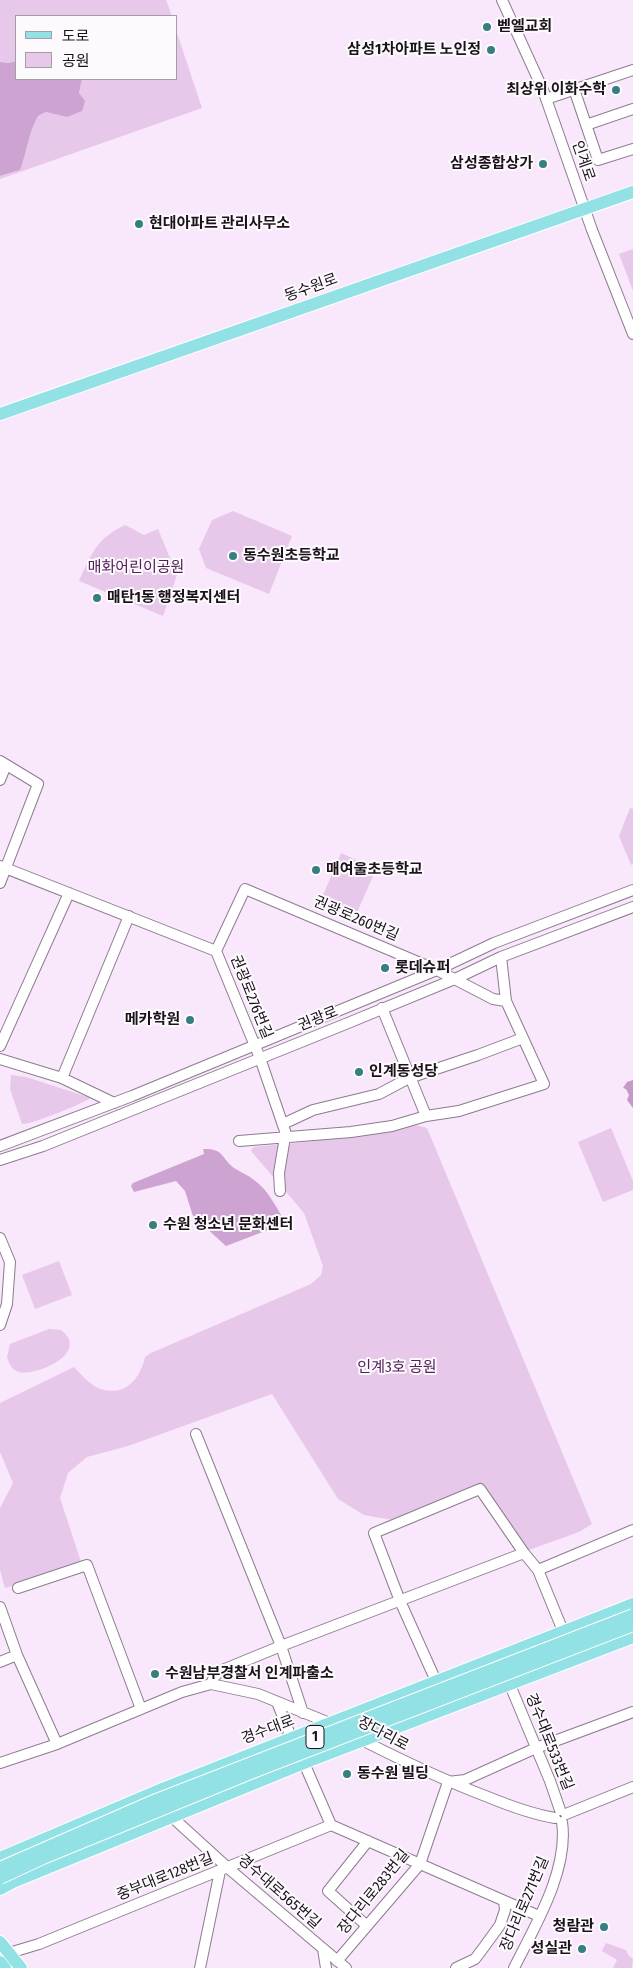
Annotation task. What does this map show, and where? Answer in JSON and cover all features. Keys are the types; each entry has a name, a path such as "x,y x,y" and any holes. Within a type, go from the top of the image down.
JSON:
{"main road":[{"name":"동수원로","path":"0,414 633,192"},
{"name":"경수대로","path":"0,1858 162,1789 633,1604"},
{"name":"1","path":"0,1868 156,1800 633,1614"},
{"name":"1","path":"0,1878 43,1858 254,1772 633,1625"},
{"path":"0,1890 13,1882 304,1763 633,1637"},
{"path":"0,1942 5,1958 5,1968"},
{"path":"5,1958 21,1968"}],"street":[{"name":"인계로","path":"502,0 546,99 584,209 633,334"},
{"path":"546,99 633,70"},
{"path":"574,89 598,160 633,149"},
{"path":"586,125 633,109"},
{"path":"0,780 3,763 38,784 2,867 0,883"},
{"name":"권광로276번길","path":"2,867 216,951 260,1058 286,1137"},
{"name":"권광로260번길","path":"216,951 245,889 363,937 455,978 493,999 506,1002"},
{"name":"권광로","path":"1,1145 114,1103 437,970 494,942 633,890"},
{"path":"0,1046 68,893"},
{"name":"권광로","path":"0,1162 260,1058 455,978 501,957 633,908"},
{"path":"62,1078 129,916"},
{"path":"239,1141 351,1132 392,1126 426,1116 459,1111 544,1084 506,1002 501,957"},
{"path":"382,1008 426,1116"},
{"path":"283,1124 312,1110 379,1094 409,1078 522,1038"},
{"path":"0,1059 62,1078 114,1103"},
{"path":"280,1191 278,1173 286,1137"},
{"path":"0,1238 10,1262 6,1304 0,1325"},
{"path":"196,1434 281,1646 303,1713"},
{"path":"436,1681 400,1601 374,1533 480,1489 538,1570 563,1631"},
{"path":"538,1570 633,1530"},
{"path":"0,1763 57,1744 182,1692 211,1684 220,1671 524,1553"},
{"path":"18,1588 87,1565 141,1709"},
{"path":"0,1607 18,1655 57,1744"},
{"path":"0,1662 18,1655"},
{"name":"장다리로","path":"211,1684 258,1694 331,1723 394,1758 448,1782 522,1810 561,1816"},
{"name":"경수대로533번길","path":"510,1685 557,1799 561,1816"},
{"path":"277,1702 290,1732 287,1740"},
{"path":"448,1782 465,1780 536,1748 633,1712"},
{"path":"304,1763 331,1825 539,1916"},
{"name":"장다리로283번길","path":"337,1961 420,1864 448,1782"},
{"path":"561,1816 633,1787"},
{"name":"장다리로271번길","path":"514,1968 556,1876 564,1834 561,1816"},
{"name":"경수대로565번길","path":"172,1817 224,1869 346,1968"},
{"name":"중부대로128번길","path":"5,1958 331,1825"},
{"path":"366,1925 328,1891 368,1841"},
{"path":"200,1968 224,1869"},
{"path":"456,1968 475,1959 500,1925 505,1910 504,1901"},
{"path":"323,1949 326,1968"}],"green space":[{"path":"0,0 166,0 172,15 15,15 15,61 0,62"},
{"path":"178,36 202,108 0,179 0,176 20,170 32,125 38,116 46,112 67,117 79,94 82,80 178,80"},
{"path":"633,249 633,291 619,254"},
{"path":"233,511 292,536 269,594 206,568 199,549 212,520"},
{"name":"매화어린이공원","path":"125,525 144,535 158,529 177,575 163,616 79,581 87,563 101,541"},
{"path":"630,808 633,809 633,864 631,865 619,836"},
{"path":"341,853 376,869 356,915 321,900"},
{"path":"11,1075 26,1077 91,1098 56,1114 22,1124 10,1089"},
{"name":"인계3호 공원","path":"415,1125 427,1128 592,1524 579,1532 526,1551 474,1492 404,1522 364,1515 338,1499 272,1394 128,1446 87,1457 68,1473 60,1498 82,1565 5,1588 0,1570 0,1508 13,1483 0,1452 0,1403 74,1367 98,1388 116,1391 123,1389 135,1380 145,1357 151,1353 311,1284 321,1275 323,1266 304,1213 251,1151 253,1147 354,1136"},
{"path":"611,1128 633,1181 633,1190 603,1202 578,1142"},
{"path":"59,1261 72,1295 35,1309 22,1275"},
{"path":"49,1329 61,1330 69,1339 69,1347 65,1355 57,1362 36,1371 26,1373 19,1372 13,1368 7,1357 10,1344"},
{"path":"606,1943 626,1950 633,1959 632,1968 613,1968 617,1960 602,1951"}],"shaded area":[{"path":"15,61 15,80 82,80 79,93 85,101 82,111 67,117 46,112 38,116 32,129 20,170 0,176 0,62"},
{"path":"633,1080 633,1108 627,1100 629,1095 626,1089 623,1088 627,1082"},
{"path":"203,1149 219,1152 234,1168 259,1184 271,1198 284,1220 281,1225 226,1246 193,1216 185,1191 176,1181 134,1192 131,1186 133,1183 204,1154"}],"place":[{"name":"벧엘교회","path":"487,27"},
{"name":"삼성1차아파트 노인정","path":"491,50"},
{"name":"최상위 이화수학","path":"616,90"},
{"name":"삼성종합상가","path":"543,164"},
{"name":"현대아파트 관리사무소","path":"139,224"},
{"name":"동수원초등학교","path":"233,556"},
{"name":"매탄1동 행정복지센터","path":"97,598"},
{"name":"매여울초등학교","path":"316,870"},
{"name":"롯데슈퍼","path":"385,968"},
{"name":"메카학원","path":"190,1020"},
{"name":"인계동성당","path":"359,1072"},
{"name":"수원 청소년 문화센터","path":"153,1225"},
{"name":"수원남부경찰서 인계파출소","path":"155,1674"},
{"name":"동수원 빌딩","path":"347,1774"},
{"name":"청람관","path":"604,1927"},
{"name":"성실관","path":"582,1949"}]}
